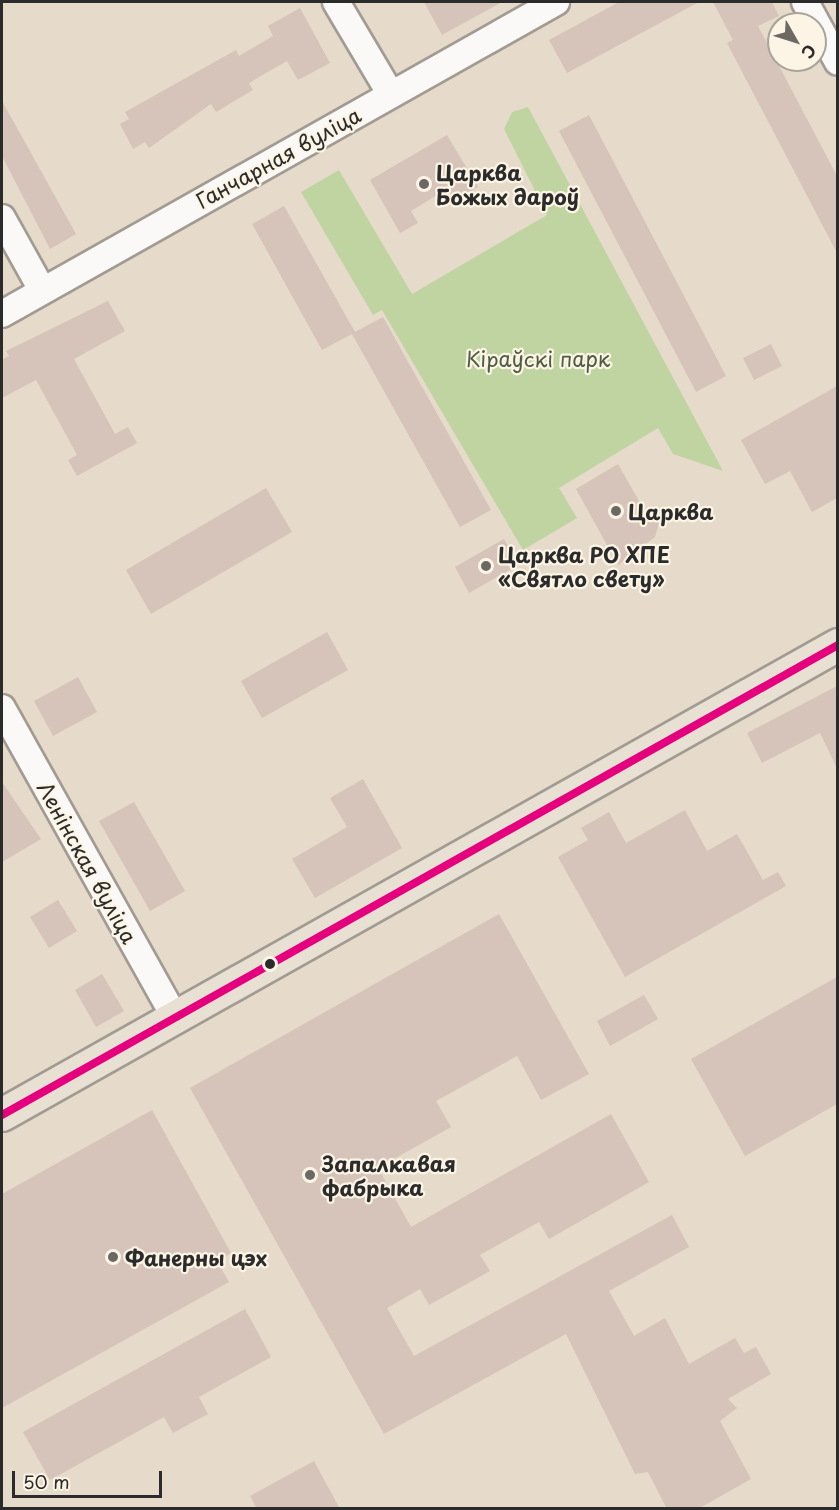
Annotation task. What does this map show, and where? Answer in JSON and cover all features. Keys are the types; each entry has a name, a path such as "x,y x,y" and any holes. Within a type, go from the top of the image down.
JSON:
{"main road":[{"path":"2,1115 837,645"}],"street":[{"path":"336,2 390,93"},
{"name":"Ганчарная вуліца","path":"2,314 390,93 556,2"},
{"path":"805,2 837,62"},
{"path":"2,218 42,290"},
{"name":"Ленінская вуліца","path":"2,708 175,1017"}],"green space":[{"name":"Кіраўскі парк","path":"528,107 723,471 673,454 658,428 559,488 577,518 523,550 382,310 373,315 301,192 339,170 412,294 547,215 504,129 512,112"}],"building":[{"path":"424,2 502,2 442,35"},
{"path":"619,2 699,2 567,73 549,40"},
{"path":"713,2 772,2 777,12 767,12 767,22 758,26 767,43 767,72 782,72 837,176 837,253 727,43 733,40"},
{"path":"300,8 330,63 298,80 287,61 249,83 253,90 216,112 211,104 149,148 145,142 133,149 120,124 129,119 125,112 236,50 239,56 273,36 268,26"},
{"path":"2,101 76,234 50,249 2,156"},
{"path":"589,115 726,376 696,392 559,131"},
{"name":"Царква Божых дароў","path":"447,135 478,187 454,201 447,189 411,211 418,223 400,233 370,180"},
{"path":"284,206 355,332 383,317 491,510 460,527 352,334 322,350 252,224"},
{"path":"108,301 125,331 74,359 115,434 128,427 137,443 77,476 68,460 77,455 36,380 2,398 2,360 9,356 6,351"},
{"path":"771,344 782,366 754,380 743,358"},
{"path":"837,386 837,498 812,512 790,471 765,484 741,440"},
{"name":"Царква","path":"618,464 647,515 664,506 655,537 618,565 576,489"},
{"path":"266,488 292,532 151,614 126,570"},
{"name":"Царква РО ХПЕ «Святло свету»","path":"504,539 518,565 469,593 455,567"},
{"path":"327,632 348,670 262,718 241,681"},
{"path":"78,677 97,712 53,736 34,701"},
{"path":"837,686 837,768 820,733 762,763 747,733"},
{"path":"363,779 402,848 315,898 292,859 347,827 330,798"},
{"path":"2,782 41,839 2,862"},
{"path":"134,802 185,891 150,911 99,821"},
{"path":"685,810 707,851 737,834 763,880 778,872 786,886 625,977 558,857 588,840 581,828 609,812 626,843"},
{"path":"58,900 77,931 49,948 30,917"},
{"name":"Запалкавая фабрыка","path":"499,914 589,1074 541,1100 517,1056 436,1101 451,1127 378,1168 411,1227 611,1114 649,1182 549,1239 539,1222 480,1255 490,1271 429,1305 420,1289 387,1308 414,1356 672,1215 689,1247 609,1291 634,1336 665,1318 689,1364 735,1338 744,1353 756,1347 771,1374 728,1399 737,1408 720,1421 751,1479 698,1509 667,1509 648,1472 635,1474 566,1334 384,1434 190,1088"},
{"path":"102,974 124,1011 96,1027 75,990"},
{"path":"837,977 837,1104 745,1156 691,1059"},
{"path":"644,995 658,1019 610,1046 597,1021"},
{"name":"Фанерны цэх","path":"152,1110 231,1253 217,1261 229,1282 2,1408 2,1194"},
{"path":"245,1309 271,1357 199,1397 208,1414 173,1433 164,1417 50,1480 23,1432"},
{"path":"314,1461 340,1509 257,1509 250,1496"}],"transit line":[{"path":"2,1115 838,645"}],"place":[{"name":"Царква Божых дароў","path":"424,184"},
{"name":"Царква","path":"616,511"},
{"name":"Царква РО ХПЕ «Святло свету»","path":"486,566"},
{"name":"Запалкавая фабрыка","path":"310,1175"},
{"name":"Фанерны цэх","path":"113,1257"}]}
